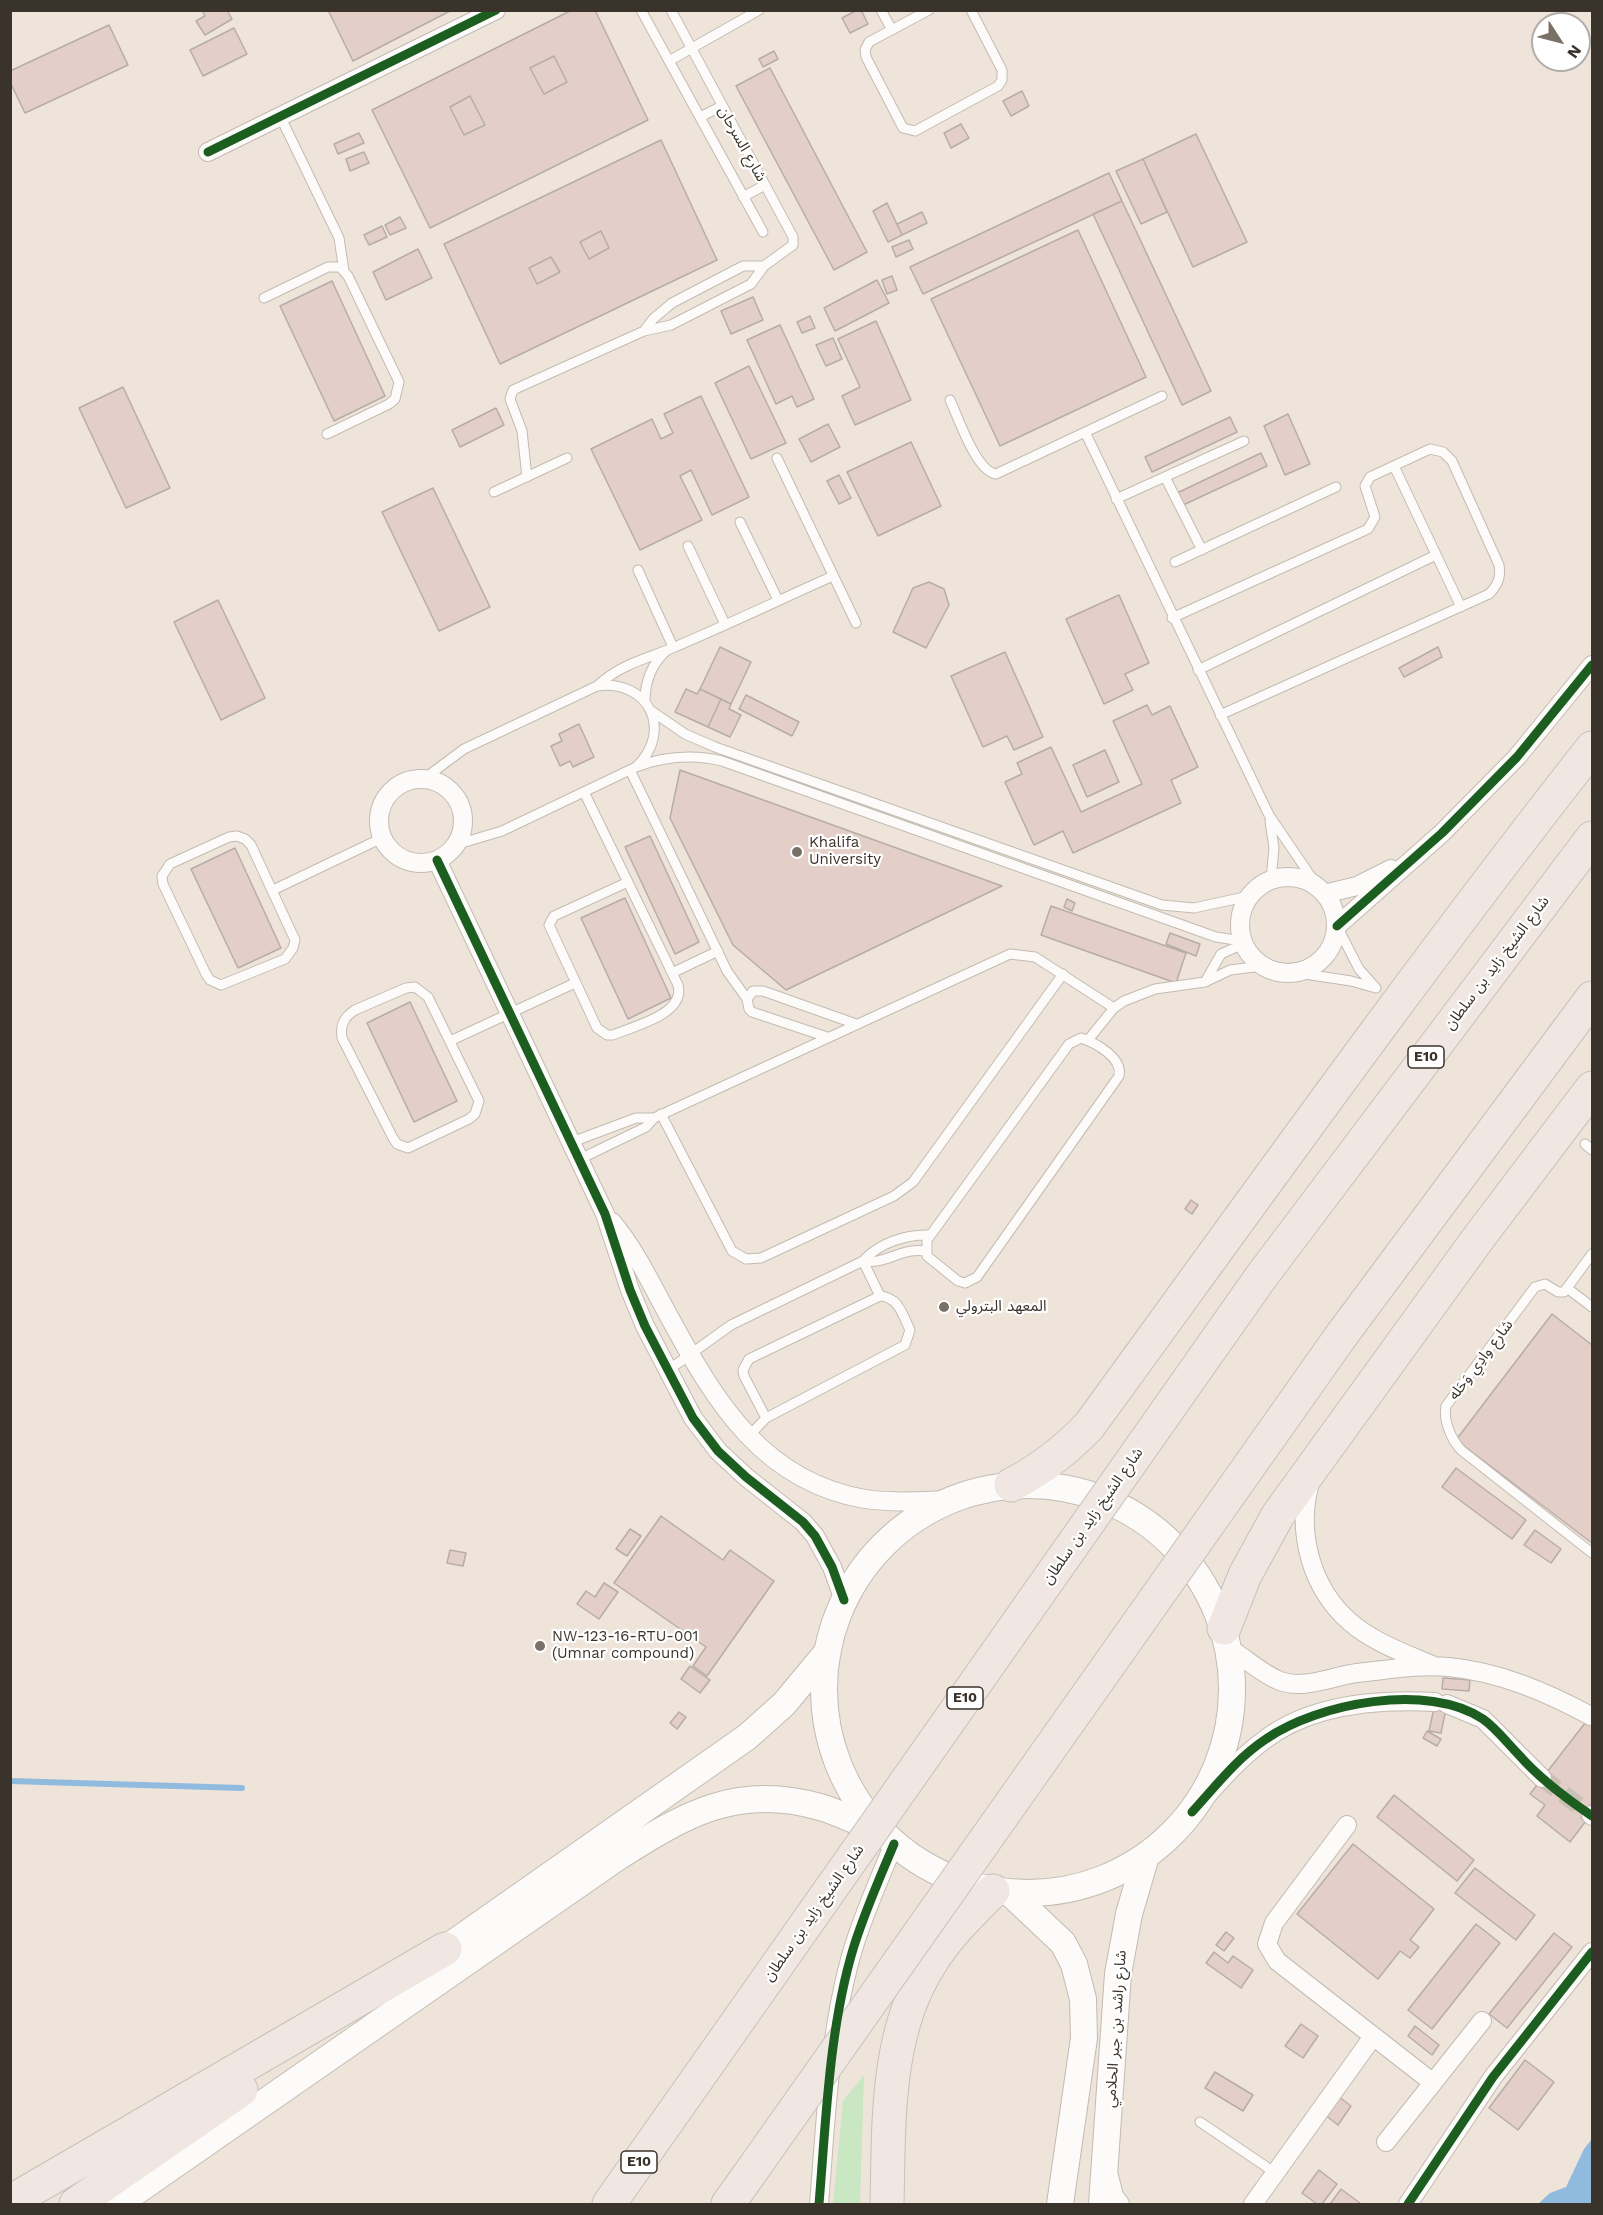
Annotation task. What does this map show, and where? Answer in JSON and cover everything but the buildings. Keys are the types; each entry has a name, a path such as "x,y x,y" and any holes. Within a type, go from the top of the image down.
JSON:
{"highway":[{"path":"1011,1485 1039,1470 1066,1451 1089,1426 1336,1084 1499,866 1593,748"},
{"name":"شارع الشيخ زايد بن سلطان","path":"609,2205 1261,1277 1593,838"},
{"path":"728,2205 1341,1336 1593,998"},
{"path":"1227,1639 1245,1575 1264,1538 1341,1425 1593,1088"},
{"path":"887,2205 890,2108 896,2058 910,2003 929,1965 954,1929 1001,1892"},
{"path":"10,2202 445,1949"},
{"path":"76,2205 445,1949"}],"main road":[{"path":"118,2205 615,1859 673,1822 729,1801 776,1799 820,1807 887,1837 940,1874 1001,1892 1058,1892 1104,1879 1146,1856 1192,1812 1220,1762 1233,1707 1227,1639 1206,1586 1179,1548 1143,1518 1102,1497 1058,1486 1011,1485 976,1491 947,1500 895,1535 871,1559 844,1600 828,1652 824,1700 832,1748 851,1792 887,1837"},
{"path":"445,1949 747,1737 784,1704 828,1652"},
{"name":"شارع راشد بن جبر الحلامي","path":"1102,2205 1107,2167 1118,1974 1129,1914 1146,1856"},
{"path":"1001,1892 1063,1943 1074,1964 1083,1999 1084,2038 1060,2205"}],"street":[{"path":"208,152 496,10"},
{"path":"1337,926 1412,860 1517,758 1593,665"},
{"path":"425,778 445,786 460,803 464,817 462,832 456,845 437,860 426,863 405,860 388,847 382,838 380,813 384,801 401,783 425,778"},
{"path":"437,860 605,1214 630,1290 667,1371 693,1418 718,1451 746,1477 803,1522 815,1536 825,1551 844,1600"},
{"path":"1321,890 1357,886 1412,860"},
{"path":"1295,877 1321,890 1335,911 1337,926 1329,951 1316,965 1298,973 1273,972 1251,957 1242,943 1240,918 1249,896 1271,880 1295,877"},
{"path":"605,1214 640,1260 689,1354 731,1418 748,1437 782,1466 802,1478 833,1491 865,1499 947,1500"},
{"path":"1341,1425 1314,1472 1304,1505 1304,1530 1312,1567 1330,1599 1349,1622 1377,1641 1436,1667"},
{"path":"1227,1639 1281,1681 1301,1684 1342,1675 1436,1667 1485,1673 1520,1682 1554,1696 1591,1716"},
{"path":"1192,1812 1242,1758 1265,1739 1288,1726 1313,1716 1352,1706 1394,1700 1441,1703 1483,1719 1542,1778"},
{"path":"1347,1825 1274,1923 1267,1944 1276,1961 1372,2038 1432,2082"},
{"path":"819,2205 828,2095 842,1999 854,1947 887,1837"},
{"path":"1410,2203 1493,2077 1593,1952"},
{"path":"1386,2142 1482,2021"},
{"path":"1253,2205 1372,2038"},
{"path":"1107,2167 1114,2196 1120,2205"}],"lane":[{"path":"641,10 763,232"},
{"name":"شارع السرحان","path":"527,477 522,431 510,394 516,388 644,330 671,325 751,284 764,266 788,251 794,241 671,10"},
{"path":"669,61 759,10"},
{"path":"881,10 892,30"},
{"path":"928,10 869,42 864,54 903,128 912,131 998,86 1002,80 1002,70 971,10"},
{"path":"700,117 722,106"},
{"path":"281,118 339,238 344,271 399,382 399,391 389,404 327,434"},
{"path":"744,197 765,185"},
{"path":"264,298 328,267 334,266 344,271"},
{"name":"شارع السرحان","path":"644,330 672,303 743,266 764,266"},
{"path":"950,400 981,465 990,473 1002,472 1162,396"},
{"path":"1086,434 1172,618 1269,815 1321,890"},
{"path":"1116,499 1244,441"},
{"path":"1172,618 1368,529 1374,522 1375,512 1366,483 1370,477 1430,449 1443,452 1452,461 1500,573 1495,588 1489,594 1461,607 1220,715"},
{"path":"494,492 567,458"},
{"path":"777,458 856,623"},
{"path":"1394,466 1461,607"},
{"path":"1165,477 1202,550"},
{"path":"1175,562 1336,487"},
{"path":"740,522 778,600"},
{"path":"688,546 725,624"},
{"path":"1197,670 1436,555"},
{"path":"638,570 671,648"},
{"path":"425,778 464,749 597,686 620,667 671,648 833,576"},
{"path":"645,701 652,667 671,648"},
{"path":"597,686 618,685 637,694 650,710 655,730 654,741 650,751 633,769"},
{"path":"650,710 673,728 715,747 1162,904 1194,908 1249,896"},
{"path":"456,845 486,837 633,769 673,757 689,756 722,761 1225,940 1242,943"},
{"path":"633,769 718,951 733,981 747,999 748,1009 827,1037"},
{"path":"584,792 628,882 672,973 680,993 676,1006 613,1035 601,1033 597,1028 549,930 550,920 628,882"},
{"path":"1269,815 1274,848 1271,880"},
{"path":"237,836 245,839 251,845 273,890 294,933 294,948 285,959 221,985 210,980 206,974 163,884 162,876 170,864 229,837 237,836"},
{"path":"273,890 382,838"},
{"path":"1298,973 1351,981 1376,988 1359,969 1337,926"},
{"path":"1205,982 1221,954 1242,943"},
{"path":"672,973 718,951"},
{"path":"580,1159 645,1127 658,1116 1010,954 1035,957 1114,1008"},
{"path":"1088,1040 1114,1008 1124,1001 1155,989 1205,982 1230,970 1262,966"},
{"path":"658,1116 732,1251 746,1259 761,1258 894,1196 913,1182 1063,974"},
{"path":"450,1041 575,983"},
{"path":"415,987 428,997 450,1041 477,1094 478,1108 474,1114 460,1123 415,1146 402,1147 393,1138 342,1038 343,1022 355,1010 406,988 415,987"},
{"path":"747,999 753,991 764,991 856,1024"},
{"path":"1081,1038 1088,1040 1116,1060 1120,1071 1119,1076 983,1269 972,1281 965,1283 930,1261 925,1251 930,1235 1069,1044 1081,1038"},
{"path":"572,1142 636,1118 658,1116"},
{"path":"667,1371 730,1325 863,1261 877,1249 896,1240 913,1235 930,1235"},
{"path":"863,1261 878,1262 910,1250 925,1251"},
{"path":"1593,1254 1568,1288 1593,1307"},
{"path":"863,1261 880,1296"},
{"name":"شارع وادِي وَحَله","path":"1568,1288 1561,1292 1545,1284 1535,1287 1446,1406 1445,1412 1452,1437 1461,1450 1593,1553"},
{"path":"748,1437 766,1418 905,1345 910,1330 898,1305 887,1296 880,1296 749,1359 743,1370 744,1376 766,1418"},
{"path":"1200,2122 1277,2174"}],"green space":[{"path":"864,2075 860,2204 833,2204 843,2101"}],"water":[{"path":"1592,2139 1592,2204 1538,2204 1550,2193 1566,2187 1584,2149"}],"waterway":[{"path":"10,1781 242,1788"}],"tunnel":[{"path":"1542,1778 1591,1815"}],"cycle path":[{"path":"208,152 496,10"},
{"path":"1337,926 1442,833 1517,757 1592,665"},
{"path":"437,860 605,1214 630,1290 645,1326 693,1418 718,1451 746,1477 803,1522 815,1536 832,1567 844,1600"},
{"path":"1192,1812 1245,1755 1288,1726 1314,1715 1343,1707 1404,1700 1433,1701 1460,1708 1483,1719 1544,1780 1592,1816"},
{"path":"819,2204 830,2074 839,2009 854,1946 894,1844"},
{"path":"1408,2204 1493,2077 1592,1952"}],"place":[{"name":"Khalifa University","path":"797,852"},
{"name":"المعهد البترولي","path":"944,1307"},
{"name":"NW-123-16-RTU-001 (Umnar compound)","path":"540,1646"}]}
